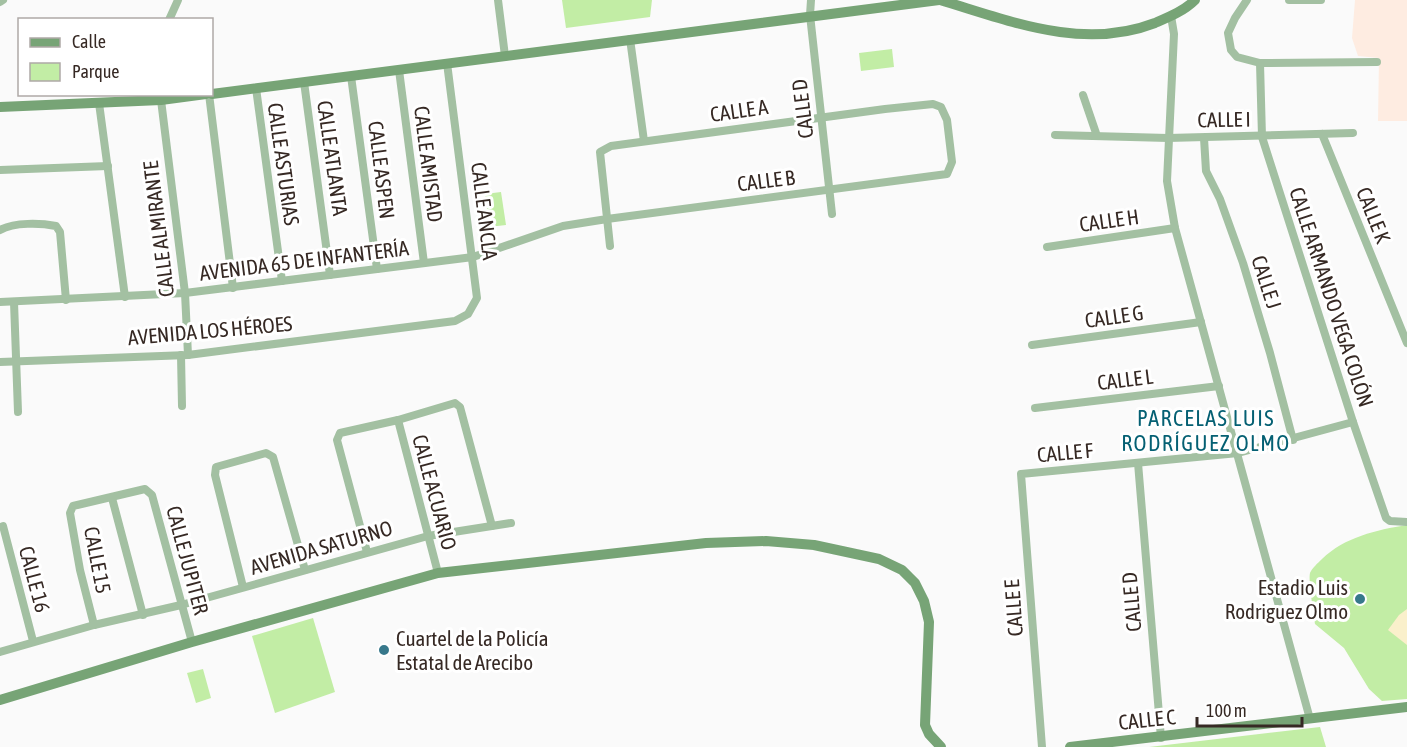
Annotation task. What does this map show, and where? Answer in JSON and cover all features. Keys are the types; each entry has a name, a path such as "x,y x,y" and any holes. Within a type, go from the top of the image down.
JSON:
{"street":[{"path":"170,18 178,0"},
{"path":"498,0 505,56"},
{"name":"CALLE D","path":"811,0 810,15 832,214"},
{"path":"213,93 939,0 1028,26 1066,34 1109,34 1140,29 1171,16 1195,0"},
{"path":"1247,0 1228,33 1228,42 1237,57 1260,63 1377,62"},
{"path":"1289,0 1321,0"},
{"path":"1171,16 1174,34 1167,181 1175,228 1310,719"},
{"path":"610,246 600,152 610,146 644,141 630,39"},
{"name":"CALLE ANCLA","path":"423,325 455,321 468,314 477,298 447,63"},
{"name":"CALLE ARMANDO VEGA COLÓN","path":"1260,63 1262,137 1353,422 1386,518 1390,521 1407,522"},
{"name":"CALLE AMISTAD","path":"399,70 424,263"},
{"name":"CALLE ASPEN","path":"351,76 376,269"},
{"name":"CALLE ATLANTA","path":"304,82 330,275"},
{"name":"CALLE ASTURIAS","path":"256,88 282,281"},
{"path":"1083,95 1097,136"},
{"path":"0,107 99,103 187,96"},
{"path":"209,96 233,288"},
{"name":"CALLE ALMIRANTE","path":"165,98 185,293 182,406"},
{"path":"99,103 124,297"},
{"name":"CALLE A","path":"644,141 933,104 942,107 947,120 952,162 947,174 930,177"},
{"name":"CALLE I","path":"1055,135 1204,138 1353,133"},
{"name":"CALLE K","path":"1322,134 1407,343"},
{"name":"CALLE J","path":"1204,138 1208,177 1220,199 1243,263 1293,440"},
{"path":"0,170 108,166"},
{"name":"CALLE B","path":"607,219 930,177"},
{"name":"AVENIDA 65 DE INFANTERÍA","path":"0,302 185,293 473,257 563,225 607,219"},
{"path":"0,230 6,226 47,224 56,226 60,232 66,300"},
{"name":"CALLE H","path":"1047,247 1175,228"},
{"path":"14,302 18,412"},
{"name":"CALLE G","path":"1032,345 1201,322"},
{"name":"AVENIDA LOS HÉROES","path":"0,362 184,355 423,325"},
{"name":"CALLE L","path":"1035,408 1219,386"},
{"path":"367,552 337,440 340,433 455,404 460,407 492,526"},
{"name":"CALLE ACUARIO","path":"398,420 438,573"},
{"name":"CALLE F","path":"1027,473 1238,453 1353,422"},
{"path":"243,587 214,475 216,467 266,453 273,457 305,570"},
{"name":"CALLE D","path":"1138,463 1161,738"},
{"name":"CALLE E","path":"1027,473 1021,474 1042,747"},
{"name":"CALLE JUPITER","path":"112,498 145,489 152,495 192,642"},
{"path":"112,498 143,615"},
{"name":"CALLE 15","path":"94,625 80,570 70,513 73,506 112,498"},
{"name":"AVENIDA SATURNO","path":"0,652 94,625 181,605 428,536 511,523"},
{"name":"CALLE 16","path":"3,526 33,641"},
{"path":"0,700 192,642 438,573 706,543 766,541 814,545 879,559 902,570 915,583 924,601 929,622 925,725 929,734 941,747"},
{"name":"CALLE C","path":"1070,747 1407,707"}],"shaded area":[{"path":"1355,0 1407,0 1407,121 1378,121 1379,58 1358,56 1352,38"}],"green space":[{"path":"562,0 652,0 650,17 566,28"},
{"path":"892,49 894,67 861,71 859,53"},
{"path":"501,192 506,225 489,227 485,194"},
{"name":"Estadio Luis Rodriguez Olmo","path":"1407,525 1407,699 1382,701 1369,689 1344,648 1315,624 1310,573 1331,551 1351,540 1384,529"},
{"path":"313,618 335,692 275,713 252,636"},
{"path":"203,669 211,698 196,703 187,673"},
{"path":"1320,727 1326,747 1149,747"}],"sand":[{"path":"1407,609 1407,645 1388,630 1399,615"}],"place":[{"name":"Estadio Luis Rodriguez Olmo","path":"1360,599"},
{"name":"Cuartel de la Policía Estatal de Arecibo","path":"384,650"}],"district":[{"name":"PARCELAS LUIS RODRÍGUEZ OLMO","path":"1206,431"}]}
